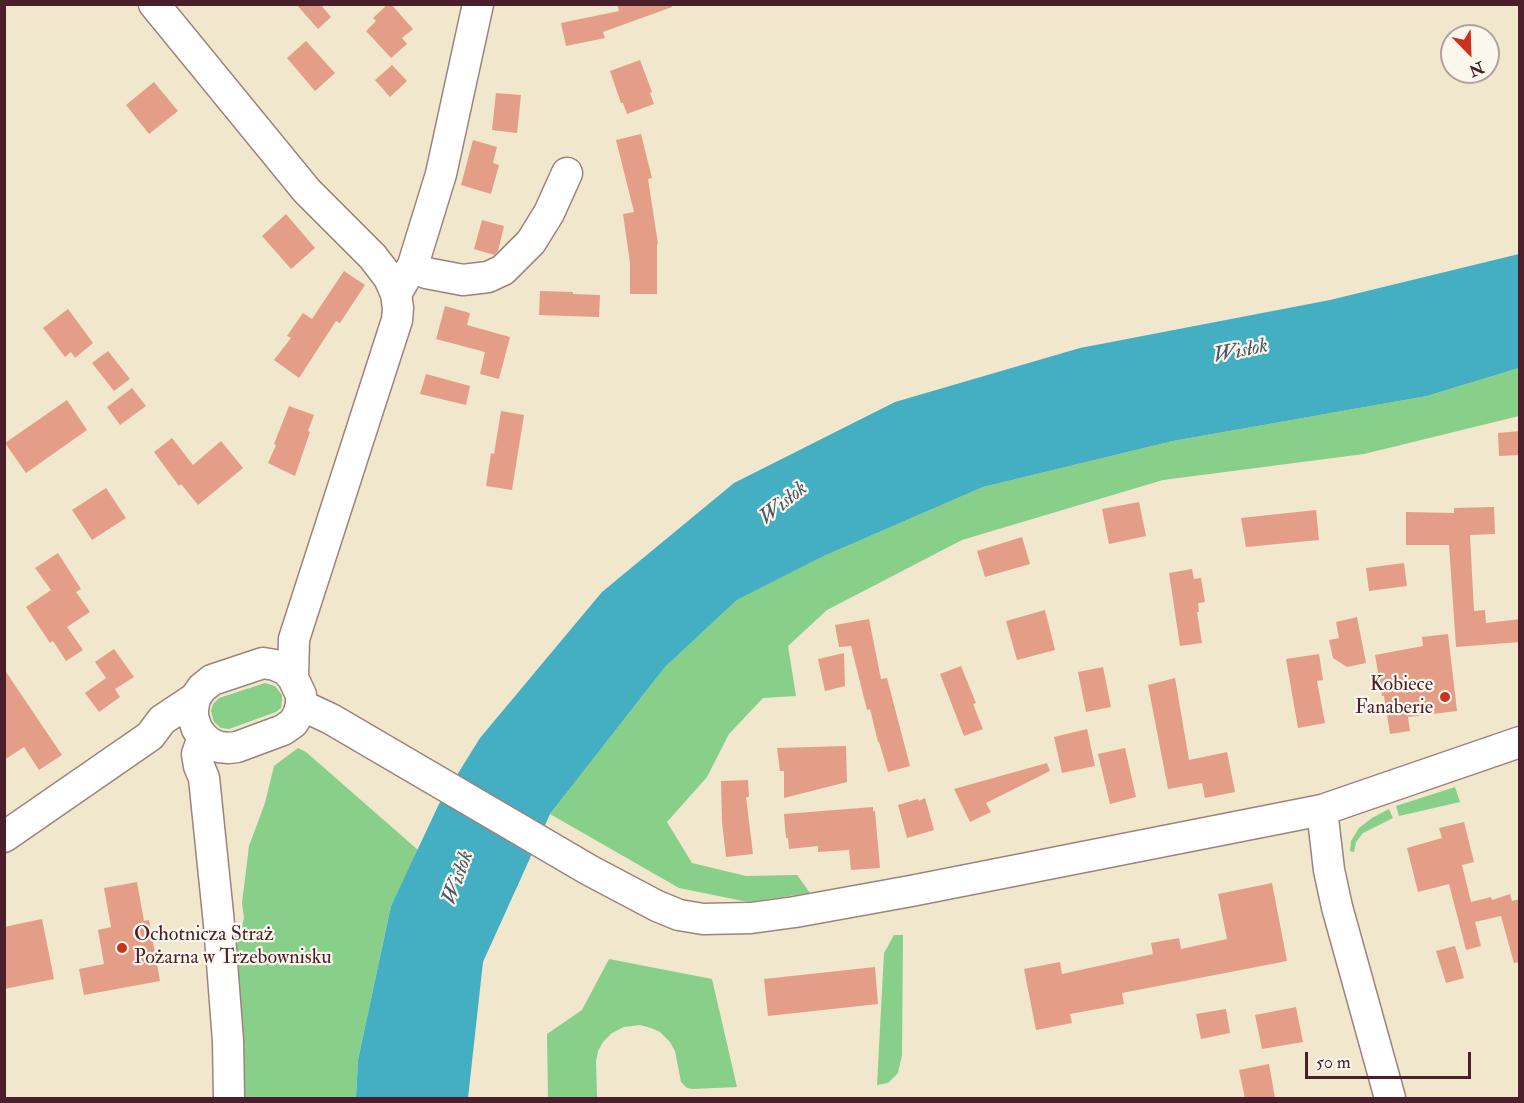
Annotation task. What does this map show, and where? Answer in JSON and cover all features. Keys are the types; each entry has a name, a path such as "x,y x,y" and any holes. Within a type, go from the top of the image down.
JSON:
{"street":[{"path":"150,736 211,740 237,747 283,730 298,715 294,639 397,320 398,308 396,294 389,278 373,257 307,191 153,4"},
{"path":"396,294 413,265 441,174 478,4"},
{"path":"413,265 426,273 462,280 488,277 503,270 531,242 549,213 567,172"},
{"path":"229,1098 228,1041 219,924 204,778 216,761 211,740 197,729 193,709 195,699 202,688 212,680 263,663 294,639"},
{"path":"263,663 286,670 297,691 351,732 590,870 657,906 679,915 703,919 751,918 795,912 1322,810 1520,742"},
{"path":"4,837 150,736 162,720 195,699"},
{"path":"1322,810 1329,870 1337,907 1390,1098"}],"green space":[{"path":"1519,368 1519,416 1364,454 1163,480 962,540 827,610 788,646 796,696 763,698 729,734 707,777 667,822 692,863 746,876 797,875 810,893 748,902 679,888 550,814 665,667 737,600 824,556 983,487 1173,441 1427,396"},
{"path":"265,683 275,686 282,695 281,708 276,712 229,729 221,728 214,722 211,711 213,704 219,698"},
{"path":"298,748 306,752 418,850 391,906 358,1060 356,1098 243,1098 244,1087 234,986 236,948 244,918 242,903 249,846 265,803 274,766"},
{"path":"1455,787 1460,802 1399,816 1396,806"},
{"path":"1389,809 1393,818 1363,833 1356,842 1354,852 1350,851 1351,841 1359,828"},
{"path":"894,935 903,935 902,1055 898,1073 888,1083 877,1085 884,953"},
{"path":"609,959 712,979 737,1087 687,1088 681,1082 675,1051 670,1042 660,1032 640,1025 624,1027 612,1033 603,1042 596,1061 597,1098 548,1098 547,1034 582,1010"}],"water":[{"name":"Wisłok","path":"1519,254 1519,368 1427,396 1173,441 983,487 824,556 737,600 665,667 550,814 483,962 468,1098 356,1098 358,1060 391,906 439,804 480,738 602,592 734,483 895,402 1080,348 1330,300"}],"building":[{"path":"296,4 320,4 331,17 318,29"},
{"path":"388,4 391,4 413,29 402,38 407,44 391,58 366,31 376,21 373,18"},
{"path":"617,4 672,4 672,7 603,32 605,38 566,46 561,23 619,11"},
{"path":"306,41 335,73 315,91 287,58"},
{"path":"640,60 654,104 627,114 610,71"},
{"path":"392,65 407,81 390,97 375,80"},
{"path":"154,82 178,111 149,134 126,105"},
{"path":"496,93 521,95 517,133 492,130"},
{"path":"641,134 652,178 648,179 658,244 657,294 630,294 630,263 623,214 634,212 616,140"},
{"path":"473,140 497,147 493,163 499,165 491,194 461,185"},
{"path":"286,214 315,248 291,269 262,236"},
{"path":"482,220 504,226 498,251 494,255 474,249"},
{"path":"344,271 365,285 340,323 336,321 299,378 274,360 291,338 287,336 303,313 312,319"},
{"path":"540,291 600,295 599,317 539,315"},
{"path":"445,306 470,313 467,325 510,337 499,379 480,374 485,352 436,339"},
{"path":"68,309 93,343 75,358 71,352 65,357 43,328"},
{"path":"108,351 130,379 114,391 92,363"},
{"path":"426,374 470,386 466,405 420,394"},
{"path":"132,388 146,406 120,425 107,407"},
{"path":"67,400 87,430 26,473 5,443"},
{"path":"289,406 314,415 295,476 268,463"},
{"path":"501,411 524,415 512,490 486,486"},
{"path":"1520,431 1520,455 1499,456 1498,433"},
{"path":"172,438 193,465 221,441 243,468 198,505 181,484 179,486 154,452"},
{"path":"106,488 126,518 92,540 72,510"},
{"path":"1139,502 1146,536 1109,544 1102,509"},
{"path":"1494,507 1495,534 1470,535 1474,611 1485,610 1486,623 1520,619 1520,642 1456,647 1449,545 1406,545 1406,512 1454,513 1454,508"},
{"path":"1316,510 1319,540 1246,547 1241,518"},
{"path":"1022,537 1030,564 985,577 977,551"},
{"path":"58,553 81,589 76,592 90,612 67,627 83,650 66,661 53,641 50,643 26,607 51,590 35,568"},
{"path":"1404,563 1407,586 1369,591 1366,568"},
{"path":"1192,569 1194,579 1201,578 1205,602 1198,603 1199,612 1197,612 1202,643 1180,646 1169,573"},
{"path":"1045,610 1055,650 1017,660 1006,621"},
{"path":"1357,617 1366,663 1347,667 1333,658 1329,640 1339,638 1336,622"},
{"path":"869,619 881,679 887,678 910,766 888,772 870,709 867,710 851,646 839,647 835,625"},
{"path":"1448,634 1457,711 1408,717 1410,731 1390,734 1375,655 1423,646 1422,637"},
{"path":"114,649 134,677 115,689 120,697 99,712 85,693 106,678 95,662"},
{"path":"844,653 845,686 825,691 818,659"},
{"path":"1319,654 1323,680 1317,681 1325,723 1298,728 1286,659"},
{"path":"961,666 976,703 973,704 983,729 964,736 940,674"},
{"path":"1103,667 1111,707 1086,712 1078,672"},
{"path":"4,669 62,755 39,770 24,747 4,760"},
{"path":"1175,678 1189,760 1227,752 1235,792 1205,798 1202,783 1168,789 1148,685"},
{"path":"1087,729 1095,766 1062,773 1054,737"},
{"path":"846,746 847,782 784,798 784,771 780,771 777,748"},
{"path":"1125,748 1136,797 1110,804 1098,754"},
{"path":"1047,763 1050,771 986,803 991,812 970,822 954,789"},
{"path":"748,780 749,797 746,797 753,854 726,857 721,781"},
{"path":"925,798 934,830 907,838 898,805"},
{"path":"873,807 880,868 851,870 849,850 818,852 818,846 789,849 784,814"},
{"path":"1464,822 1474,862 1462,865 1471,902 1491,897 1492,900 1510,894 1512,901 1520,899 1520,962 1514,963 1501,916 1475,922 1481,946 1466,950 1449,884 1418,892 1407,848 1442,838 1439,828"},
{"path":"137,882 144,921 149,920 160,981 84,995 79,969 104,964 98,930 111,927 104,888"},
{"path":"1272,883 1287,961 1122,993 1124,1004 1070,1014 1072,1023 1036,1030 1024,969 1060,962 1062,974 1153,954 1151,943 1179,938 1181,949 1227,939 1218,894"},
{"path":"42,919 54,979 4,989 4,927"},
{"path":"1455,946 1464,978 1446,983 1436,951"},
{"path":"875,967 878,1004 768,1016 764,979"},
{"path":"1296,1007 1303,1042 1262,1049 1255,1015"},
{"path":"1226,1009 1230,1033 1201,1039 1196,1014"},
{"path":"1269,1064 1275,1098 1245,1098 1239,1070"}],"place":[{"name":"Kobiece Fanaberie","path":"1445,697"},
{"name":"Ochotnicza Straż Pożarna w Trzebownisku","path":"122,948"}]}
